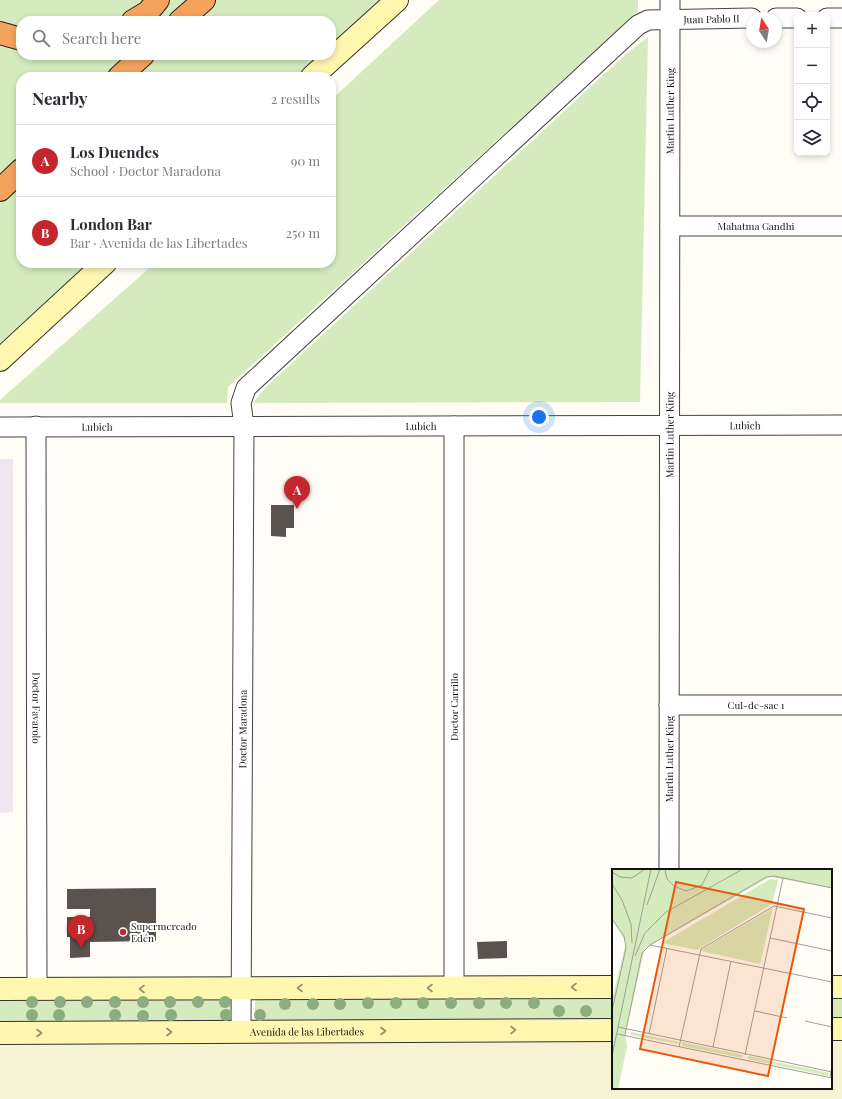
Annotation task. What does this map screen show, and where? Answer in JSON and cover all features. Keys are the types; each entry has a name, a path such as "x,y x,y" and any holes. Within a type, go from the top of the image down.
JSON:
{"highway":[{"path":"141,16 148,12 158,0"},
{"path":"186,16 204,0"},
{"path":"0,33 16,38"},
{"path":"125,72 138,60"},
{"path":"0,190 16,175"}],"main road":[{"path":"336,55 397,0"},
{"path":"318,72 331,60"},
{"path":"0,360 100,268"},
{"path":"0,989 612,987"},
{"name":"Avenida de las Libertades","path":"0,1033 612,1030"}],"street":[{"name":"Juan Pablo II","path":"244,426 241,403 246,388 638,25 670,9 746,17"},
{"name":"Martin Luther King","path":"669,869 670,9"},
{"path":"782,18 794,18"},
{"path":"830,18 842,18"},
{"name":"Mahatma Gandhi","path":"670,226 842,226"},
{"name":"Lubich","path":"0,428 36,426 842,425"},
{"name":"Doctor Favarolo","path":"36,426 37,989"},
{"name":"Doctor Maradona","path":"241,1032 244,426"},
{"name":"Doctor Carrillo","path":"454,426 454,988"},
{"name":"Cul-de-sac 1","path":"669,705 842,705"}],"shaded area":[{"path":"0,459 13,459 13,812 0,813"},
{"path":"832,1029 842,1029 842,1099 0,1099 0,1033 612,1030 612,1089 832,1089"}],"green space":[{"path":"0,0 397,0 336,55 336,16 16,16 16,60 331,60 318,72 16,72 16,268 100,268 0,360"},
{"path":"439,0 638,0 638,11 228,387 227,403 0,403 0,400 149,268 336,268 336,95"},
{"path":"648,37 640,402 253,403 265,388 626,54"},
{"path":"832,993 842,993 842,1019 832,1019"},
{"path":"612,994 612,1019 261,1022 255,1017 255,1001 261,996"},
{"path":"228,995 235,1001 234,1018 228,1021 0,1022 0,997"}],"building":[{"path":"271,505 294,505 294,528 286,528 286,537 271,536"},
{"path":"156,888 156,941 90,942 90,957 70,958 70,937 67,937 67,917 90,917 90,909 67,909 67,889"},
{"path":"507,941 507,958 478,959 477,942"}],"place":[{"name":"Los Duendes","path":"297,509"},
{"name":"Supermercado Edén","path":"123,932"},
{"name":"London Bar","path":"81,948"}]}
